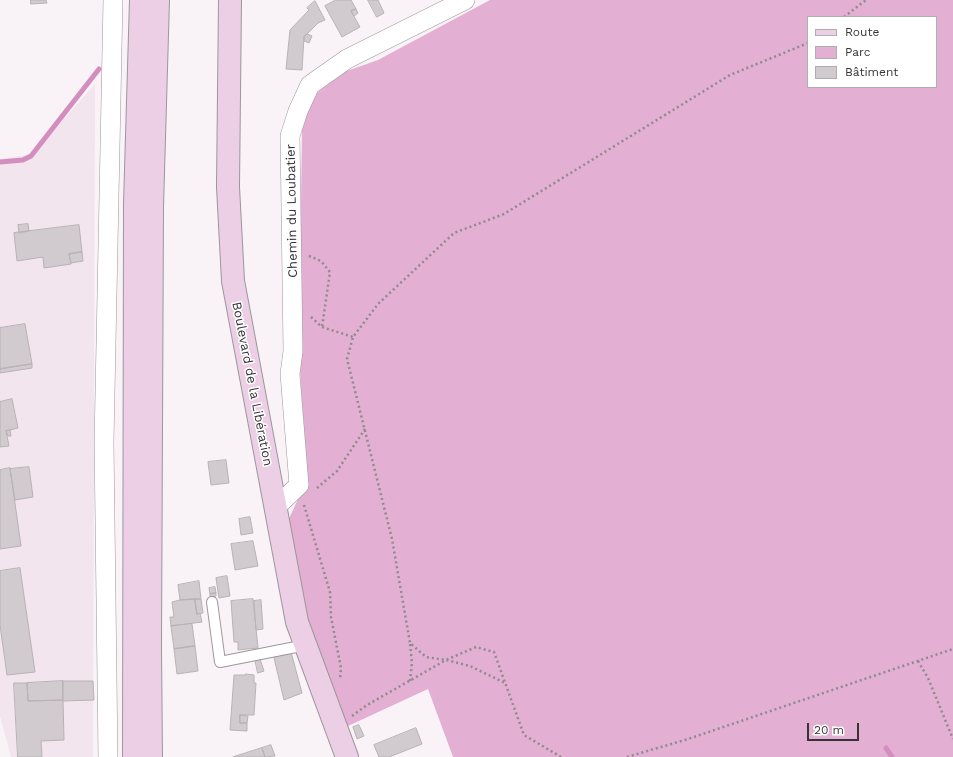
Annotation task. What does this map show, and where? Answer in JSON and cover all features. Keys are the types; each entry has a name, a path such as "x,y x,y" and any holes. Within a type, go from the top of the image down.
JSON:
{"main road":[{"path":"134,757 135,212 142,0"},
{"path":"151,757 152,207 158,0"},
{"name":"Boulevard de la Libération","path":"230,0 228,187 233,280 297,622 347,757"}],"street":[{"path":"108,757 104,442 113,0"},
{"name":"Chemin du Loubatier","path":"299,485 290,374 293,351 293,301 290,136 298,111 310,85 347,59 465,0"},
{"path":"276,507 299,485"}],"lane":[{"path":"212,602 220,662 306,645"}],"path":[{"path":"845,16 866,0"},
{"path":"410,681 412,663 410,644 392,539 347,359 353,337 378,304 454,233 504,214 730,75 807,43"},
{"path":"292,248 321,261 330,272 322,327"},
{"path":"293,301 322,327 353,337"},
{"path":"339,683 341,668 331,617 330,592 310,529 299,485 317,488 337,471 365,429"},
{"path":"410,644 426,657 470,666 505,683"},
{"path":"336,728 367,705 446,660 476,647 494,652 524,735 561,757"},
{"path":"627,757 688,739 953,649"},
{"path":"918,661 928,678 953,739"}],"shaded area":[{"path":"95,84 93,757 11,757 0,716 0,159 33,154"}],"green space":[{"path":"490,0 953,0 953,757 453,757 428,689 348,726 335,702 306,621 286,525 306,482 299,351 302,129 313,96 344,72 378,60"}],"building":[{"path":"31,0 46,0 47,3 31,4"},
{"path":"336,0 351,0 356,9 351,11 360,27 342,37 325,6"},
{"path":"368,0 378,0 384,13 377,17"},
{"path":"315,1 325,20 318,23 304,37 302,70 286,69 290,30 309,10 307,8"},
{"path":"356,9 358,13 354,16 351,11"},
{"path":"307,34 312,36 309,43 304,41 304,37"},
{"path":"28,224 29,231 19,233 18,225"},
{"path":"79,225 82,252 69,254 71,264 44,268 43,257 17,261 14,233"},
{"path":"82,252 83,261 71,263 69,254"},
{"path":"25,324 32,364 0,369 0,328"},
{"path":"32,364 32,368 0,373 0,369"},
{"path":"12,399 18,428 6,431 9,446 0,447 0,402"},
{"path":"10,430 11,436 8,436 6,431"},
{"path":"226,460 229,483 211,485 208,462"},
{"path":"29,467 33,497 15,500 10,469"},
{"path":"10,468 21,546 0,549 0,470"},
{"path":"250,517 253,533 241,535 239,519"},
{"path":"253,541 258,566 235,570 231,544"},
{"path":"20,568 35,672 7,675 0,625 0,571"},
{"path":"227,576 230,596 219,598 216,578"},
{"path":"199,581 201,599 180,600 178,585"},
{"path":"215,587 216,593 210,594 209,588"},
{"path":"216,593 216,596 210,598 210,594"},
{"path":"195,599 197,614 200,613 202,622 171,626 170,617 174,617 172,602"},
{"path":"195,599 201,599 203,613 197,614"},
{"path":"253,599 258,648 238,650 238,642 234,642 231,601"},
{"path":"261,600 263,629 256,630 254,601"},
{"path":"192,624 195,646 174,649 171,626"},
{"path":"195,646 198,671 177,674 174,649"},
{"path":"291,652 302,693 284,700 274,658"},
{"path":"255,659 260,659 264,671 258,673"},
{"path":"234,675 254,675 254,683 256,683 254,715 240,715 240,723 247,723 247,731 230,730"},
{"path":"63,681 63,700 28,701 27,683"},
{"path":"63,681 93,681 94,700 63,701"},
{"path":"14,683 27,683 28,701 63,700 64,740 41,741 42,757 18,757"},
{"path":"240,715 248,716 247,723 240,723"},
{"path":"359,725 364,736 357,739 353,727"},
{"path":"416,728 422,744 389,757 379,757 374,745"},
{"path":"271,745 275,756 265,757 262,748"},
{"path":"262,748 265,757 233,757"}],"waterway":[{"path":"0,162 23,160 31,156 99,69"},
{"path":"886,748 892,757"}]}
